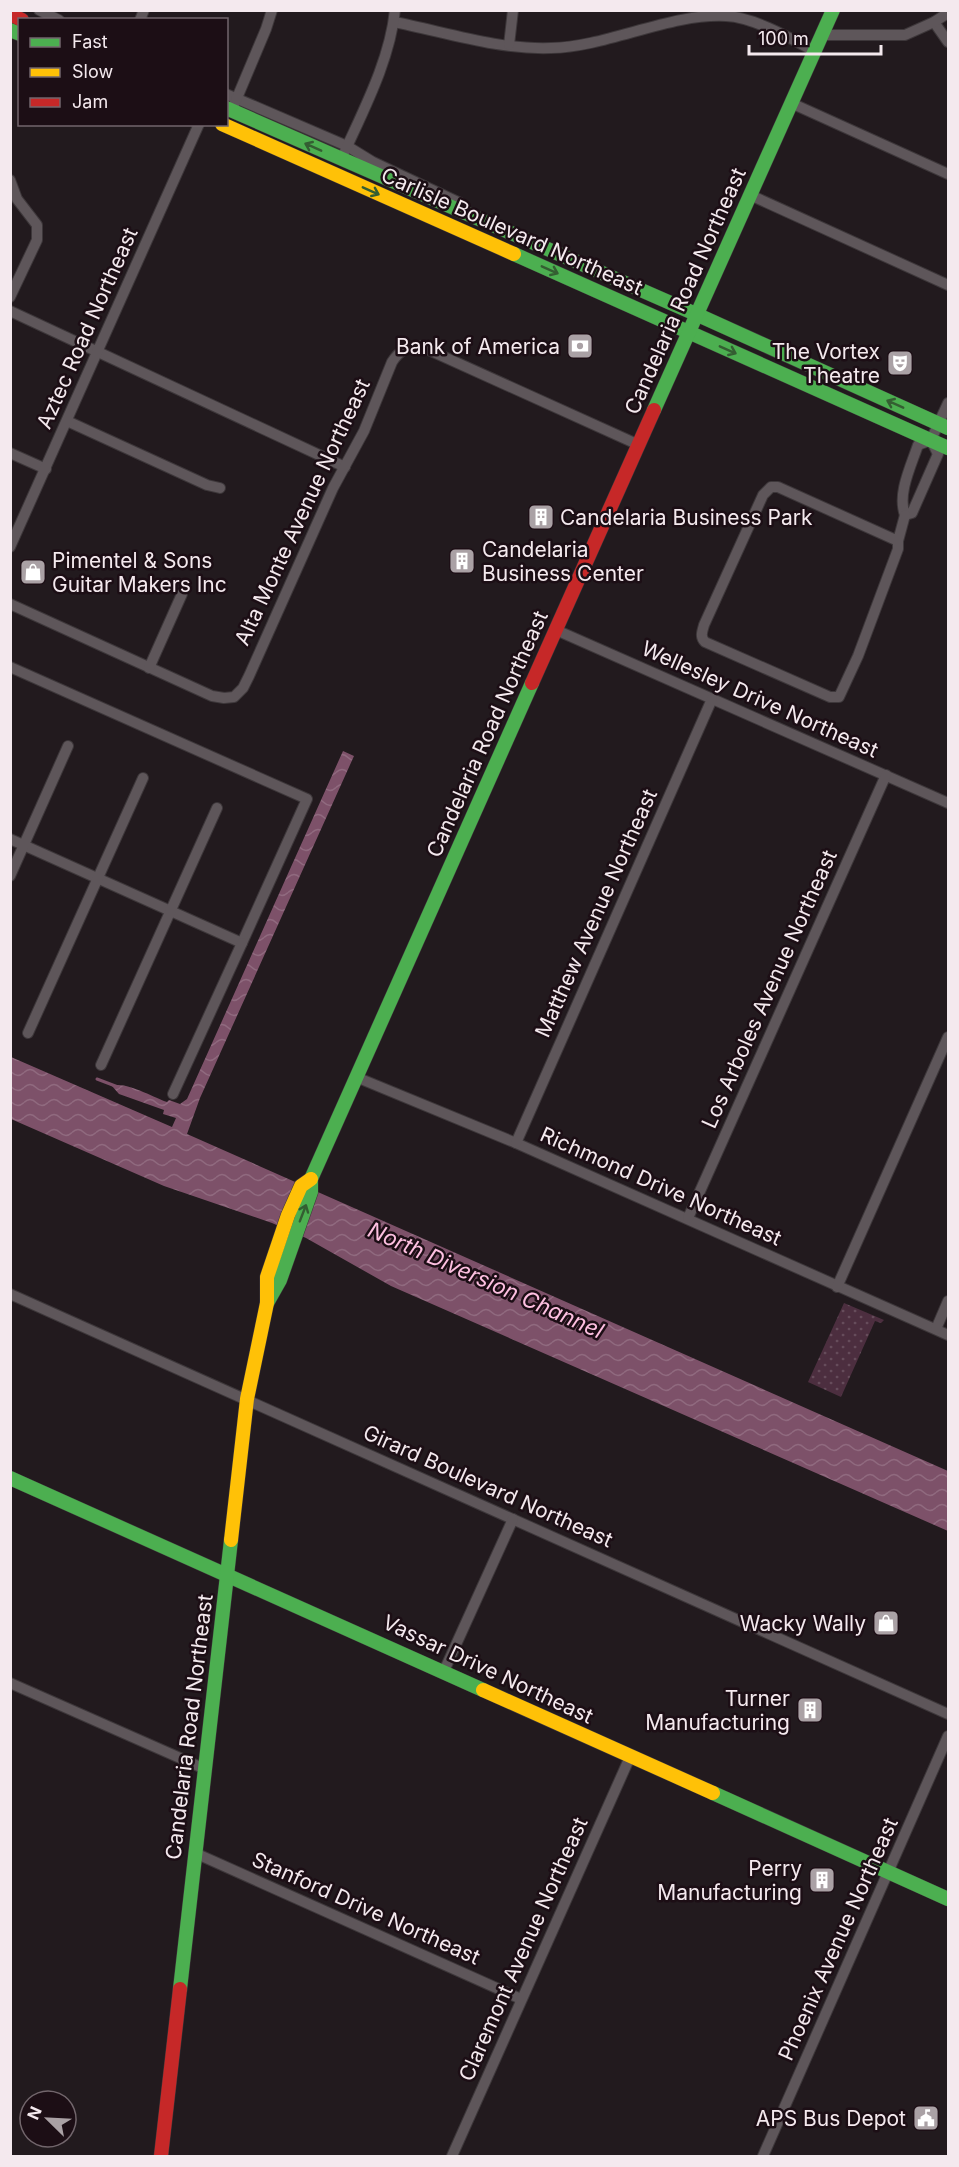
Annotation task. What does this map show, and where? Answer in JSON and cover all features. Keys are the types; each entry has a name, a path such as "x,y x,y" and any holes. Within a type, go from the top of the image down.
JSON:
{"main road":[{"name":"Candelaria Road Northeast","path":"161,2157 247,1400 267,1303 280,1280 285,1244 311,1192 310,1179 833,10"},
{"name":"Carlisle Boulevard Northeast","path":"228,114 341,160 698,315 944,426"},
{"name":"Carlisle Boulevard Northeast","path":"228,115 334,175 948,448"},
{"name":"Vassar Drive Northeast","path":"10,1478 948,1899"}],"street":[{"path":"39,10 55,18"},
{"path":"228,112 267,28 272,10"},
{"path":"509,45 513,10"},
{"path":"822,35 905,35 948,13"},
{"path":"334,175 380,69 394,16 509,45 551,48 576,45 700,17 727,16 747,20 814,51"},
{"path":"934,22 948,42"},
{"path":"791,103 948,174"},
{"path":"228,114 347,146 362,153 373,162 499,221 523,239"},
{"name":"Aztec Road Northeast","path":"10,547 198,126"},
{"path":"10,180 17,199 38,225 37,240 10,297"},
{"path":"750,195 948,285"},
{"path":"10,311 345,467"},
{"name":"Alta Monte Avenue Northeast","path":"149,668 212,696 234,697 243,688 333,488 364,431 392,362 408,346 420,346 639,445"},
{"path":"898,541 778,488 771,487 763,495 704,625 701,633 702,639 830,697 839,697 880,600 898,549 905,515 902,506 904,493 918,445 932,440 944,426 948,403"},
{"path":"67,421 207,485 220,488"},
{"path":"905,515 912,513 938,454 932,440"},
{"path":"10,453 46,469"},
{"path":"10,604 149,668 182,594"},
{"name":"Wellesley Drive Northeast","path":"556,630 948,803"},
{"path":"10,667 307,799 173,1094"},
{"name":"Matthew Avenue Northeast","path":"516,1143 712,699"},
{"path":"10,876 68,746"},
{"name":"Los Arboles Avenue Northeast","path":"688,1218 886,775"},
{"path":"28,1033 143,778"},
{"path":"101,1065 217,808"},
{"path":"10,839 242,943"},
{"path":"837,1287 948,1037"},
{"name":"Richmond Drive Northeast","path":"356,1077 516,1143 688,1218 837,1287 945,1332"},
{"name":"Girard Boulevard Northeast","path":"10,1294 948,1714"},
{"path":"945,1332 948,1301"},
{"path":"444,1671 513,1519"},
{"path":"10,1683 204,1769"},
{"name":"Phoenix Avenue Northeast","path":"763,2157 948,1736"},
{"name":"Claremont Avenue Northeast","path":"452,2157 630,1757"},
{"name":"Stanford Drive Northeast","path":"195,1853 521,1999"}],"shaded area":[{"path":"844,1303 884,1320 881,1323 875,1321 841,1397 808,1382"}],"water":[{"name":"North Diversion Channel","path":"343,751 354,756 200,1098 187,1134 948,1471 948,1531 391,1286 306,1238 272,1223 164,1186 11,1119 11,1057 172,1127 176,1118 163,1114 164,1110 119,1094 112,1086 132,1088 167,1102 169,1100 180,1104 187,1099"}],"waterway":[{"path":"97,1079 118,1087"}],"traffic: fast":[{"path":"654,410 833,10"},
{"path":"10,30 18,33"},
{"path":"228,109 698,315 948,428"},
{"path":"514,254 948,448"},
{"path":"267,1303 280,1280 311,1192 311,1179 532,683"},
{"path":"10,1478 483,1690"},
{"path":"180,1989 231,1540"},
{"path":"713,1793 948,1899"}],"traffic: slow":[{"path":"226,126 514,254"},
{"path":"231,1540 247,1399 267,1303 267,1277 288,1215 301,1186 311,1179"},
{"path":"483,1690 713,1793"}],"traffic: jam":[{"path":"10,14 18,18"},
{"path":"532,683 654,410"},
{"path":"161,2156 180,1989"}],"place":[{"name":"Bank of America","path":"580,346"},
{"name":"The Vortex Theatre","path":"900,363"},
{"name":"Candelaria Business Park","path":"541,517"},
{"name":"Candelaria Business Center","path":"462,561"},
{"name":"Pimentel & Sons Guitar Makers Inc","path":"33,572"},
{"name":"Wacky Wally","path":"886,1623"},
{"name":"Turner Manufacturing","path":"810,1710"},
{"name":"Perry Manufacturing","path":"822,1880"},
{"name":"APS Bus Depot","path":"926,2118"}]}
